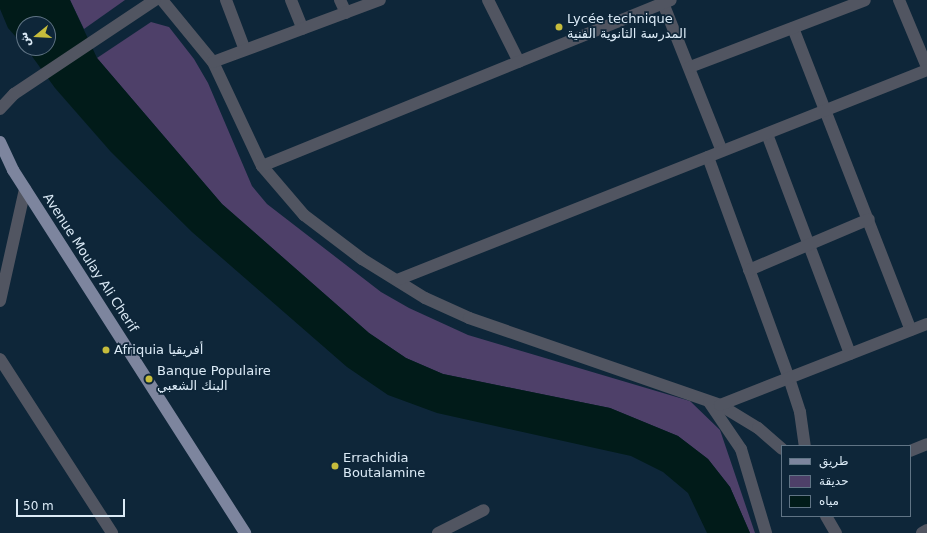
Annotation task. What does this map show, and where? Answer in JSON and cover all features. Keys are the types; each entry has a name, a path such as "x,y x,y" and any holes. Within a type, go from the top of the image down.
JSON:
{"main road":[{"path":"0,142 13,170"},
{"path":"0,158 13,170"},
{"name":"Avenue Moulay Ali Cherif","path":"13,170 245,533"}],"street":[{"path":"0,109 14,94 155,0"},
{"path":"162,0 213,62 262,166 304,214 362,259 425,298 469,318 715,403 758,428 781,449"},
{"path":"226,0 245,50"},
{"path":"291,0 303,29"},
{"path":"340,0 346,13"},
{"path":"213,62 380,0"},
{"path":"488,0 519,62"},
{"path":"690,68 865,0"},
{"path":"899,0 927,67"},
{"path":"262,166 667,2 690,68 722,151"},
{"path":"793,28 827,110 911,330"},
{"path":"397,280 927,70"},
{"path":"0,98 14,94"},
{"path":"767,134 850,354"},
{"path":"708,157 748,270 789,378 800,412 805,445"},
{"path":"0,301 25,189"},
{"path":"748,270 869,219"},
{"path":"715,403 789,378 927,324"},
{"path":"0,359 112,533"},
{"path":"715,403 741,449 766,533"},
{"path":"911,451 927,444"},
{"path":"438,533 484,510"},
{"path":"827,517 836,533"},
{"path":"922,533 927,530"}],"green space":[{"path":"70,0 125,0 84,29"},
{"path":"151,22 169,27 194,59 208,83 252,186 267,204 381,292 409,308 468,335 690,401 720,430 755,533 750,533 730,487 708,459 678,436 610,408 443,374 406,358 369,333 222,204 97,58"}],"water":[{"path":"0,0 70,0 97,58 222,204 369,333 406,358 443,374 610,408 678,436 708,459 730,487 750,533 707,533 688,493 663,472 631,456 437,413 388,395 347,367 192,232 111,152 55,88 32,56 56,56 56,16 16,16 16,37 8,28 0,9"}],"place":[{"name":"Lycée technique المدرسة الثانوية الفنية","path":"559,27"},
{"name":"Afriquia أفريقيا","path":"106,350"},
{"name":"Banque Populaire البنك الشعبي","path":"149,379"},
{"name":"Errachidia Boutalamine","path":"335,466"}]}
